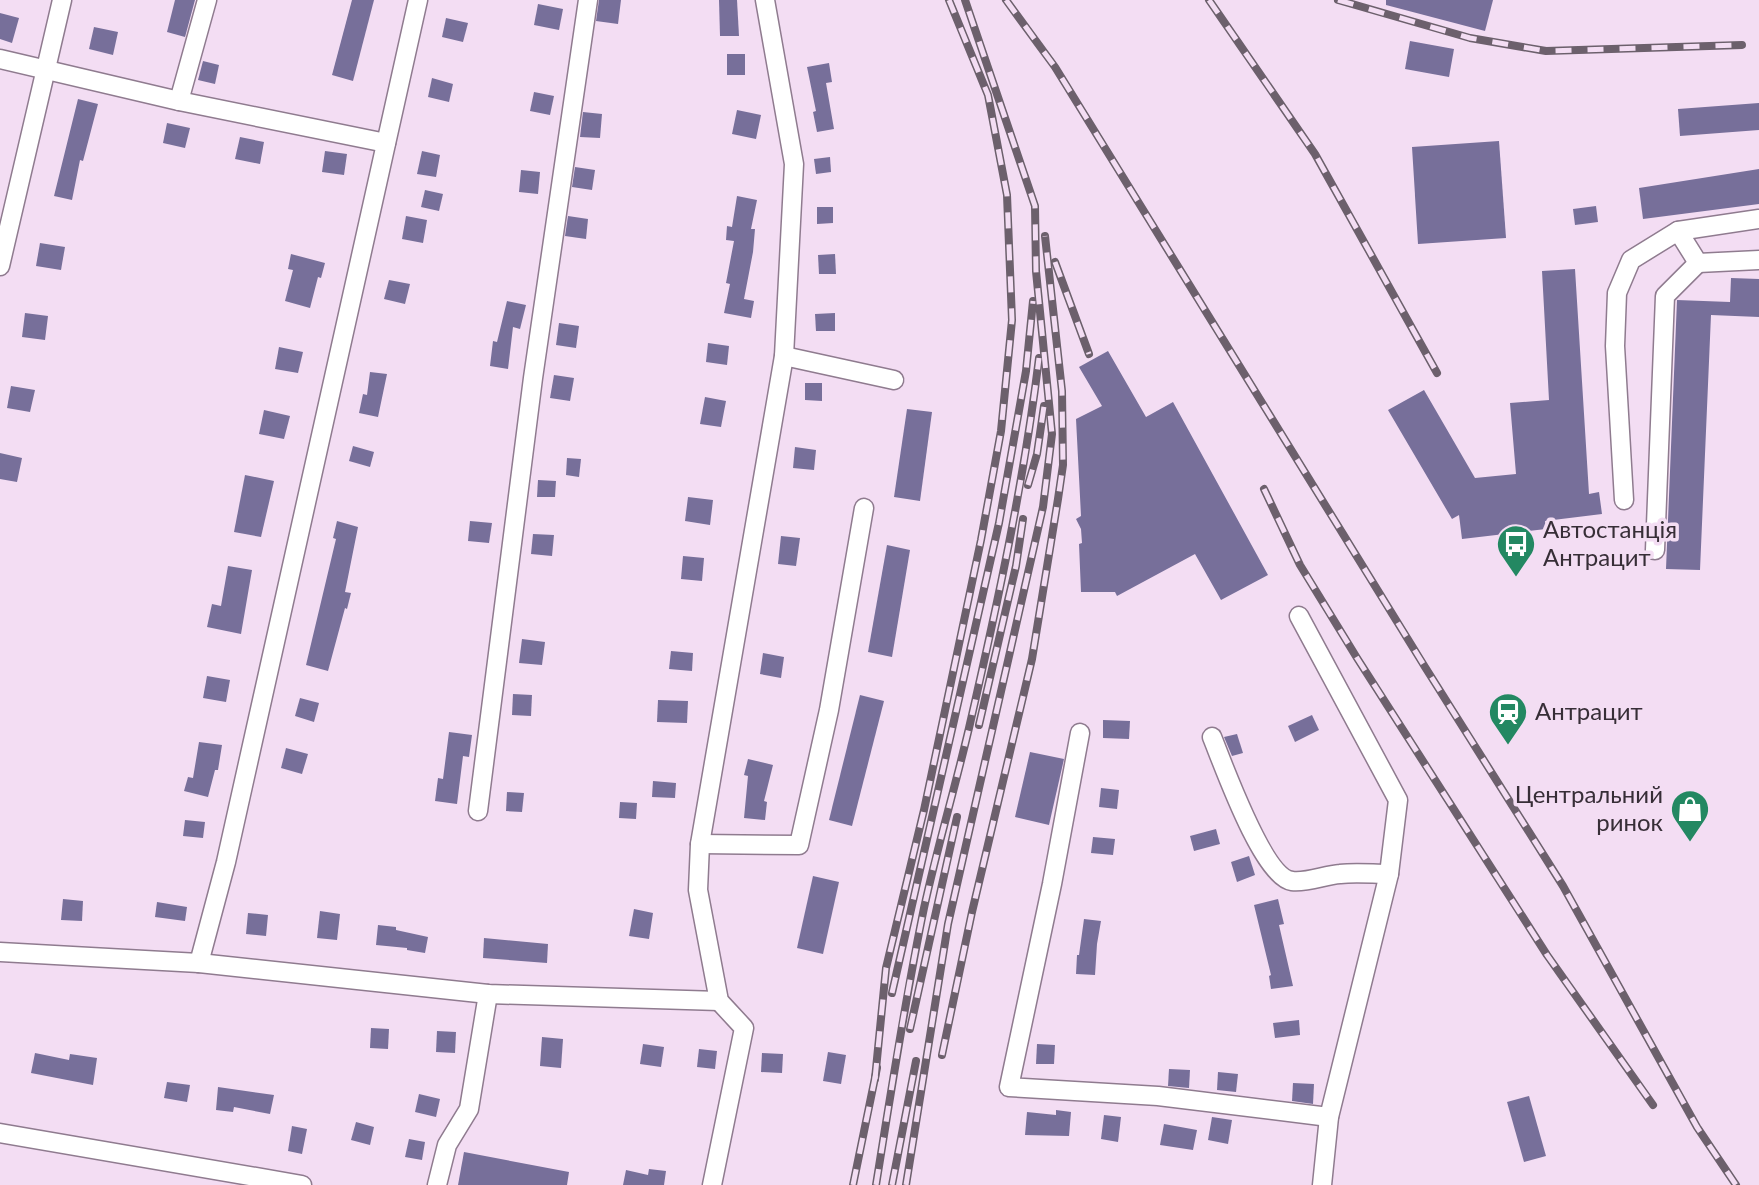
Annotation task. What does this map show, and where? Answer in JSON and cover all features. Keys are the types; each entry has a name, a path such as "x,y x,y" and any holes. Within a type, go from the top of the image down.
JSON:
{"street":[{"path":"0,266 62,0"},
{"path":"178,101 207,0"},
{"path":"199,963 229,849 418,0"},
{"path":"478,811 533,378 587,0"},
{"path":"712,1185 744,1028 719,1001 698,890 700,844 784,356 794,164 765,0"},
{"path":"0,59 178,101 386,143"},
{"path":"1624,500 1615,346 1617,293 1631,260 1678,231 1759,219"},
{"path":"1678,231 1698,263"},
{"path":"1655,550 1665,296 1698,263 1759,260"},
{"path":"784,356 894,380"},
{"path":"700,844 799,845 829,710 864,508"},
{"path":"1299,616 1398,800 1389,874 1329,1117 1322,1185"},
{"path":"1080,733 1052,884 1009,1087 1158,1096 1329,1117"},
{"path":"1212,737 1267,860 1282,877 1292,881 1340,874 1389,874"},
{"path":"0,952 199,963 488,994 719,1001"},
{"path":"437,1185 447,1145 469,1109 488,994"},
{"path":"0,1133 210,1177 302,1185"}],"building":[{"path":"175,0 195,0 185,37 167,32"},
{"path":"352,0 374,0 353,81 332,75"},
{"path":"599,0 621,0 618,24 596,21"},
{"path":"719,0 737,0 739,36 720,36"},
{"path":"1386,0 1493,0 1485,31 1386,5"},
{"path":"538,4 563,9 559,30 534,25"},
{"path":"0,13 19,18 12,43 0,39"},
{"path":"446,18 468,23 463,42 442,37"},
{"path":"94,27 118,32 113,55 89,49"},
{"path":"1410,41 1454,49 1449,77 1405,69"},
{"path":"727,54 745,54 745,75 727,75"},
{"path":"203,61 219,65 215,84 198,80"},
{"path":"829,63 832,82 826,83 834,129 817,132 813,112 816,111 807,67"},
{"path":"432,78 453,84 449,102 428,97"},
{"path":"534,92 554,96 550,115 530,111"},
{"path":"78,99 98,104 83,161 80,160 72,200 54,196"},
{"path":"1759,103 1759,130 1680,136 1678,109"},
{"path":"737,110 761,115 756,139 732,134"},
{"path":"583,112 602,114 600,138 580,137"},
{"path":"167,123 190,128 185,148 163,143"},
{"path":"240,137 264,142 260,164 235,159"},
{"path":"1499,141 1506,238 1418,244 1412,147"},
{"path":"325,151 347,154 344,175 322,172"},
{"path":"422,151 440,155 436,177 417,174"},
{"path":"830,157 831,172 816,174 814,159"},
{"path":"575,167 595,170 592,190 572,187"},
{"path":"1759,169 1759,204 1643,219 1639,188"},
{"path":"521,170 540,172 538,194 519,192"},
{"path":"425,190 443,194 439,211 421,207"},
{"path":"737,196 757,200 751,229 755,229 753,252 744,299 754,301 751,318 724,313 730,284 726,283 734,241 726,240 727,226 732,227"},
{"path":"1596,206 1598,222 1575,225 1573,209"},
{"path":"817,207 833,207 833,223 817,224"},
{"path":"406,216 427,220 423,243 402,239"},
{"path":"568,216 588,219 586,239 565,236"},
{"path":"40,243 65,247 61,270 36,266"},
{"path":"291,254 325,263 321,278 318,277 310,308 285,301 293,270 288,269"},
{"path":"835,254 836,274 819,274 818,255"},
{"path":"1575,269 1589,494 1599,492 1602,514 1545,521 1546,529 1462,539 1459,515 1452,519 1388,410 1424,390 1475,478 1516,474 1510,403 1549,400 1542,271"},
{"path":"1731,278 1759,279 1759,317 1711,315 1700,570 1666,569 1677,300 1730,302"},
{"path":"389,280 410,284 405,304 384,299"},
{"path":"507,301 526,305 520,329 513,327 508,369 490,366 493,341 497,342"},
{"path":"25,313 48,316 45,340 22,337"},
{"path":"835,313 835,331 816,331 815,314"},
{"path":"559,323 579,326 576,348 556,345"},
{"path":"708,343 729,346 727,365 706,362"},
{"path":"279,347 303,352 298,373 275,369"},
{"path":"1108,351 1146,417 1173,402 1268,575 1221,600 1195,554 1117,596 1115,592 1081,592 1079,544 1082,543 1081,529 1076,519 1081,516 1076,419 1102,406 1079,367"},
{"path":"370,372 387,374 378,417 359,413 363,394 367,395"},
{"path":"554,375 574,378 570,401 550,398"},
{"path":"805,383 822,383 822,401 805,400"},
{"path":"11,386 35,390 30,412 7,408"},
{"path":"705,397 726,401 721,427 700,424"},
{"path":"907,409 932,412 920,501 894,497"},
{"path":"264,410 290,416 284,439 259,434"},
{"path":"353,446 374,452 370,467 349,461"},
{"path":"795,447 816,450 814,470 793,468"},
{"path":"0,453 22,458 17,482 0,479"},
{"path":"567,458 581,459 579,477 566,475"},
{"path":"245,475 274,481 261,537 234,532"},
{"path":"538,480 556,481 555,497 537,497"},
{"path":"688,497 713,500 710,525 685,521"},
{"path":"337,521 358,527 345,592 351,593 328,671 306,665 336,539 333,538"},
{"path":"470,521 492,523 489,543 468,541"},
{"path":"533,534 554,535 552,556 531,554"},
{"path":"781,536 800,538 796,566 778,564"},
{"path":"887,545 910,550 892,657 868,652"},
{"path":"683,556 704,558 702,581 681,579"},
{"path":"228,566 252,570 241,634 207,627 212,604 221,606"},
{"path":"522,639 545,642 542,665 519,663"},
{"path":"671,651 693,653 692,671 669,669"},
{"path":"763,653 784,657 781,678 760,674"},
{"path":"207,676 230,680 226,702 203,698"},
{"path":"513,694 532,695 531,716 512,715"},
{"path":"860,695 884,701 852,826 829,820"},
{"path":"300,698 319,703 314,722 295,716"},
{"path":"658,700 688,701 687,723 657,722"},
{"path":"1312,715 1319,730 1295,742 1288,726"},
{"path":"1103,720 1130,721 1129,739 1103,738"},
{"path":"449,732 472,735 469,757 463,756 457,804 435,801 438,778 443,779"},
{"path":"1237,734 1243,753 1232,756 1224,737"},
{"path":"199,742 222,745 218,770 215,770 208,797 184,791 188,777 193,778"},
{"path":"286,748 308,754 302,774 281,768"},
{"path":"1030,752 1064,759 1049,825 1015,817"},
{"path":"748,759 773,765 764,801 767,802 765,820 744,818 748,776 744,775"},
{"path":"653,781 676,783 675,798 652,797"},
{"path":"1101,788 1119,790 1117,809 1099,807"},
{"path":"507,792 524,793 522,812 506,811"},
{"path":"620,802 637,803 636,819 619,818"},
{"path":"185,820 205,822 203,838 183,836"},
{"path":"1216,829 1220,844 1194,851 1190,836"},
{"path":"1093,837 1115,839 1113,855 1091,853"},
{"path":"1249,856 1255,875 1237,882 1231,862"},
{"path":"813,876 839,882 823,954 797,948"},
{"path":"63,899 83,901 82,921 61,920"},
{"path":"1278,899 1284,924 1279,925 1293,986 1271,989 1271,975 1254,905"},
{"path":"157,902 187,907 185,921 155,917"},
{"path":"634,909 653,913 649,939 629,936"},
{"path":"320,911 340,914 337,940 317,938"},
{"path":"248,913 268,915 266,936 246,934"},
{"path":"1084,919 1101,921 1095,975 1076,974"},
{"path":"378,925 396,927 396,930 428,937 425,953 376,945"},
{"path":"484,938 548,944 547,963 483,958"},
{"path":"1299,1020 1300,1035 1275,1038 1273,1023"},
{"path":"371,1028 389,1029 388,1049 370,1048"},
{"path":"437,1031 456,1032 455,1053 436,1052"},
{"path":"542,1037 563,1039 561,1068 540,1066"},
{"path":"643,1044 664,1047 661,1067 640,1064"},
{"path":"1037,1044 1055,1045 1054,1064 1036,1064"},
{"path":"699,1049 717,1051 715,1069 697,1067"},
{"path":"828,1052 846,1055 841,1084 823,1081"},
{"path":"35,1053 69,1060 70,1054 97,1058 93,1085 31,1073"},
{"path":"762,1053 783,1054 782,1073 761,1072"},
{"path":"1169,1069 1190,1070 1189,1088 1168,1086"},
{"path":"1218,1072 1238,1074 1236,1092 1217,1090"},
{"path":"167,1082 190,1085 187,1102 164,1098"},
{"path":"1293,1083 1314,1084 1313,1104 1292,1101"},
{"path":"218,1087 274,1095 270,1114 234,1107 233,1112 216,1110"},
{"path":"419,1094 440,1099 436,1117 415,1112"},
{"path":"1529,1096 1546,1156 1524,1162 1507,1102"},
{"path":"1056,1110 1071,1112 1069,1136 1025,1135 1027,1112 1056,1115"},
{"path":"1104,1115 1121,1117 1118,1142 1101,1139"},
{"path":"1212,1117 1232,1120 1228,1144 1208,1140"},
{"path":"356,1122 374,1127 370,1145 351,1140"},
{"path":"1164,1124 1197,1130 1193,1150 1160,1145"},
{"path":"292,1126 307,1129 302,1154 288,1151"},
{"path":"409,1139 425,1142 422,1160 405,1157"},
{"path":"464,1152 569,1172 567,1185 458,1185"},
{"path":"649,1169 666,1171 664,1185 623,1185 626,1170 648,1175"}],"railway":[{"path":"875,1079 886,968 924,810 981,540 1001,431 1012,320 1007,195 988,95 949,0"},
{"path":"906,1185 948,924 1043,507 1052,434 1036,271 1035,206 965,0"},
{"path":"1006,0 1055,67 1563,886 1697,1127 1736,1185"},
{"path":"1209,0 1315,154 1437,373"},
{"path":"1338,0 1470,38 1546,51 1742,45"},
{"path":"942,1055 972,912 1032,659 1063,465 1062,391 1045,236"},
{"path":"1055,262 1089,354"},
{"path":"892,993 999,523 1026,371 1033,301"},
{"path":"876,1185 917,943 999,590 1026,451 1039,358"},
{"path":"1028,485 1037,454 1044,406"},
{"path":"1264,489 1300,565 1357,658 1547,955 1653,1105"},
{"path":"979,725 1016,566 1023,519"},
{"path":"910,1029 957,817"},
{"path":"892,1185 916,1061"},
{"path":"853,1185 877,1068"}],"place":[{"name":"Автостанція Антрацит","path":"1516,578"},
{"name":"Антрацит","path":"1508,746"},
{"name":"Центральний ринок","path":"1690,843"}]}
